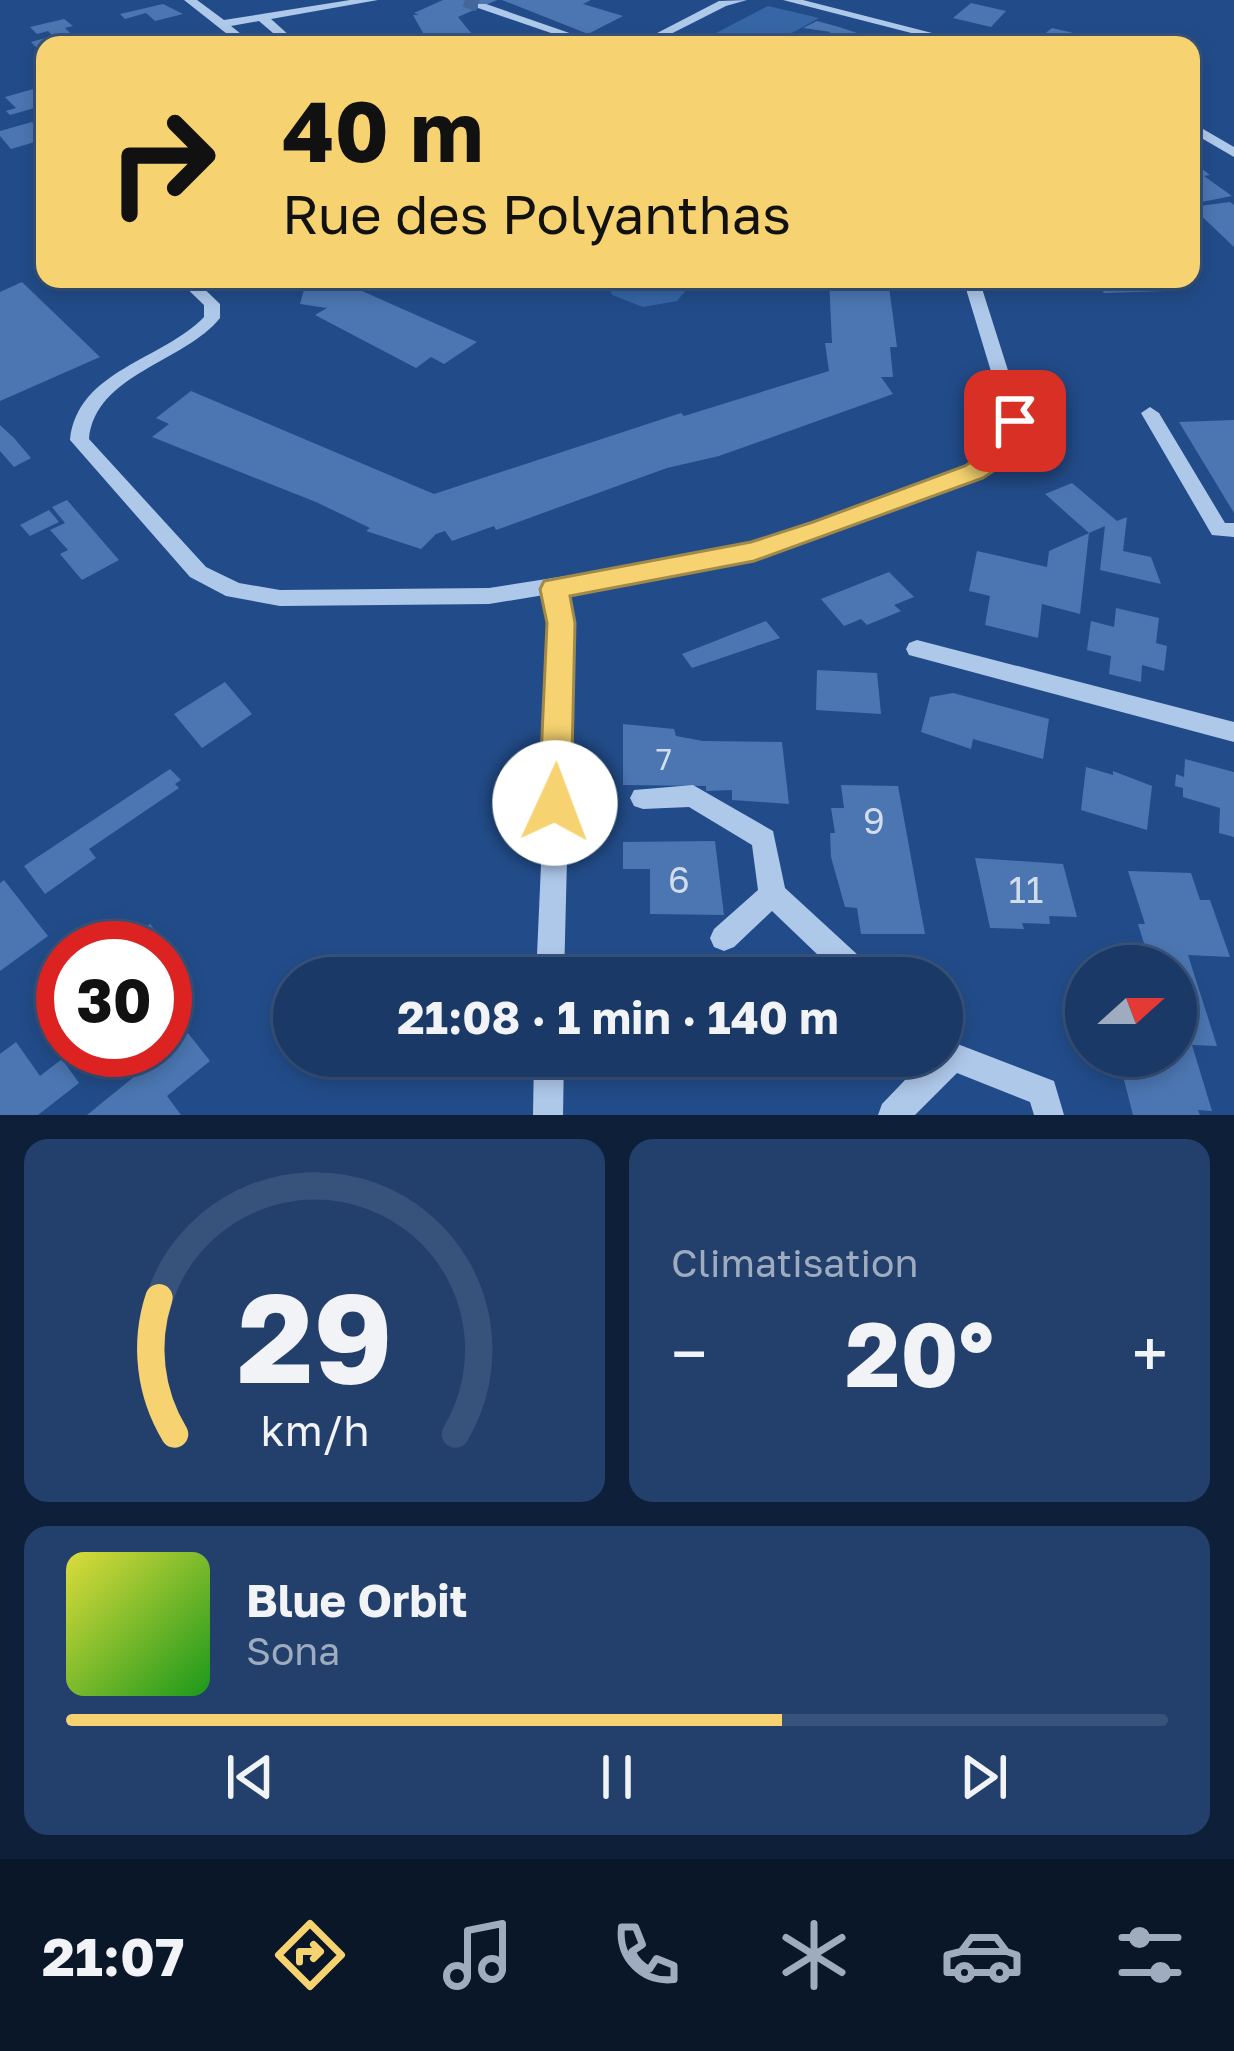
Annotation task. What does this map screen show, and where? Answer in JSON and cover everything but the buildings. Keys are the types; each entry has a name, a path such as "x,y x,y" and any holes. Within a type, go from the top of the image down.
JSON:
{"street":[{"path":"190,0 237,36"},
{"path":"221,24 372,0"},
{"path":"658,36 723,3 741,0"},
{"path":"680,36 736,8 741,0"},
{"path":"789,0 835,7 940,36"},
{"path":"835,7 858,0"},
{"path":"482,6 560,36"},
{"path":"261,17 283,36"},
{"path":"535,36 547,28"},
{"path":"1200,131 1234,153"},
{"path":"195,288 212,304 212,319 98,397 77,429 86,448 198,572 234,590 280,598 489,596 554,589 754,551 989,464 1009,444 1015,421 974,288"},
{"path":"1150,413 1219,530 1234,530"},
{"path":"551,957 561,642 554,589"},
{"path":"916,649 1234,732"},
{"path":"643,798 693,796 764,839 772,894 840,957"},
{"path":"724,938 772,894"},
{"path":"963,1063 1043,1092 1049,1115"},
{"path":"548,1115 549,1077"},
{"path":"893,1115 927,1077"}],"shaded area":[{"path":"768,6 819,18 786,36 710,36"},
{"path":"610,288 688,288 677,301 643,307 612,295"}],"tunnel":[{"path":"465,0 482,6"}],"route":[{"path":"555,803 561,623 554,589 719,559 823,528 989,464 1009,444 1015,421"}]}
